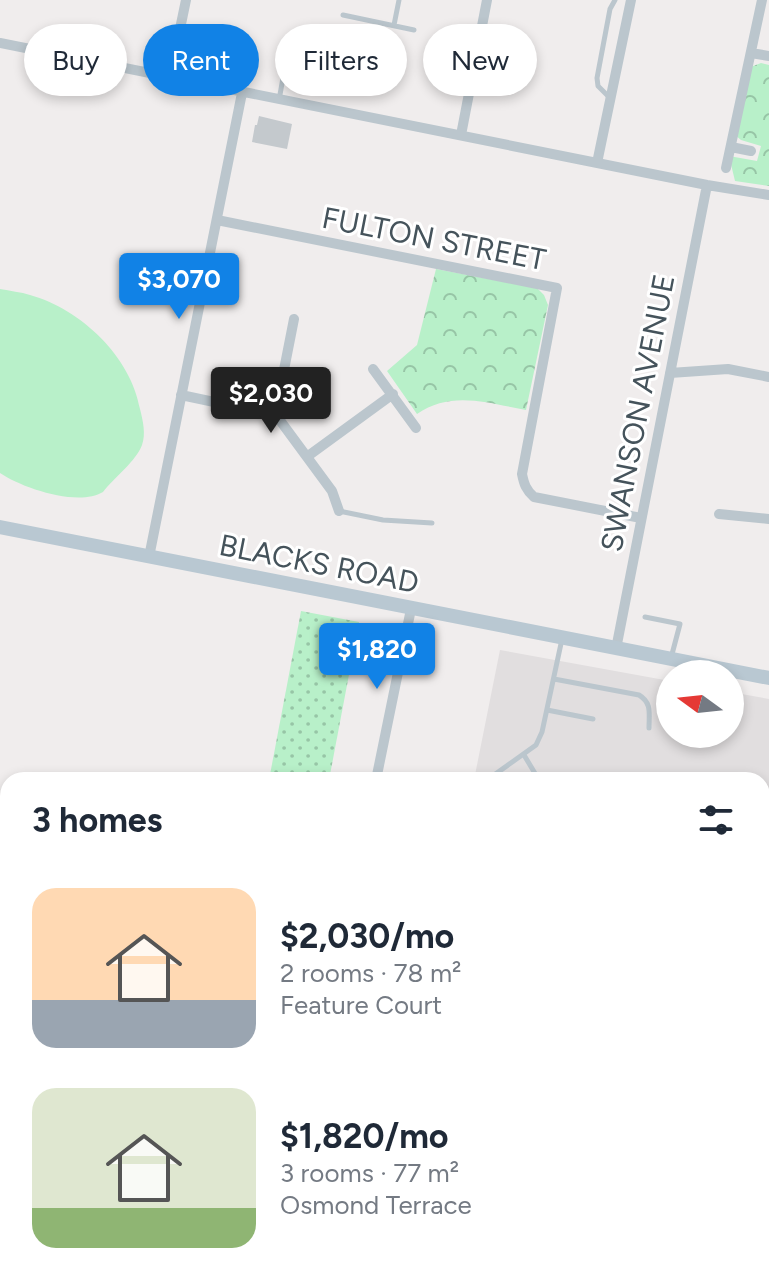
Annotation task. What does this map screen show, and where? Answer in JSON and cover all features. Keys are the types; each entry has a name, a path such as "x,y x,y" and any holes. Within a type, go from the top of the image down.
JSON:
{"street":[{"path":"181,24 186,0"},
{"path":"461,135 487,0"},
{"path":"597,163 631,0"},
{"path":"726,168 762,0"},
{"path":"0,43 143,72"},
{"path":"751,53 769,56"},
{"path":"149,557 241,96"},
{"path":"258,96 769,195"},
{"path":"731,147 751,151"},
{"name":"SWANSON AVENUE","path":"616,649 707,185"},
{"name":"FULTON STREET","path":"217,220 557,288 522,474 523,483 534,497 641,518"},
{"path":"270,412 281,385 294,319"},
{"path":"373,369 416,428"},
{"path":"670,373 728,369 769,377"},
{"path":"308,456 393,394"},
{"path":"181,395 270,412 282,421 308,456 332,491 339,511"},
{"path":"719,514 769,519"},
{"name":"BLACKS ROAD","path":"0,527 769,678"},
{"path":"378,772 411,609"}],"lane":[{"path":"394,24 399,0"},
{"path":"610,98 598,86 597,78 610,9 615,0"},
{"path":"343,15 389,24"},
{"path":"407,28 414,30"},
{"path":"279,100 280,96"},
{"path":"339,511 383,520 432,523"},
{"path":"645,617 680,624 671,659"},
{"path":"499,772 536,745 542,732 563,638"},
{"path":"554,679 639,695 650,708 649,728"},
{"path":"547,710 593,719"},
{"path":"524,755 534,772"}],"shaded area":[{"path":"500,650 656,678 656,748 744,748 744,695 769,699 769,772 476,772"}],"green space":[{"path":"761,63 769,65 769,186 735,181 729,156 757,161 761,146 741,140 734,134 748,68"},
{"path":"436,269 537,288 544,295 548,305 526,410 456,400 443,402 417,414 387,371 417,345"},
{"path":"0,289 30,295 67,311 101,338 126,371 141,414 143,441 135,457 103,492 92,496 65,497 36,490 0,473"},
{"path":"301,611 359,622 331,772 271,772"}],"building":[{"path":"259,116 292,124 287,149 252,142"}]}
